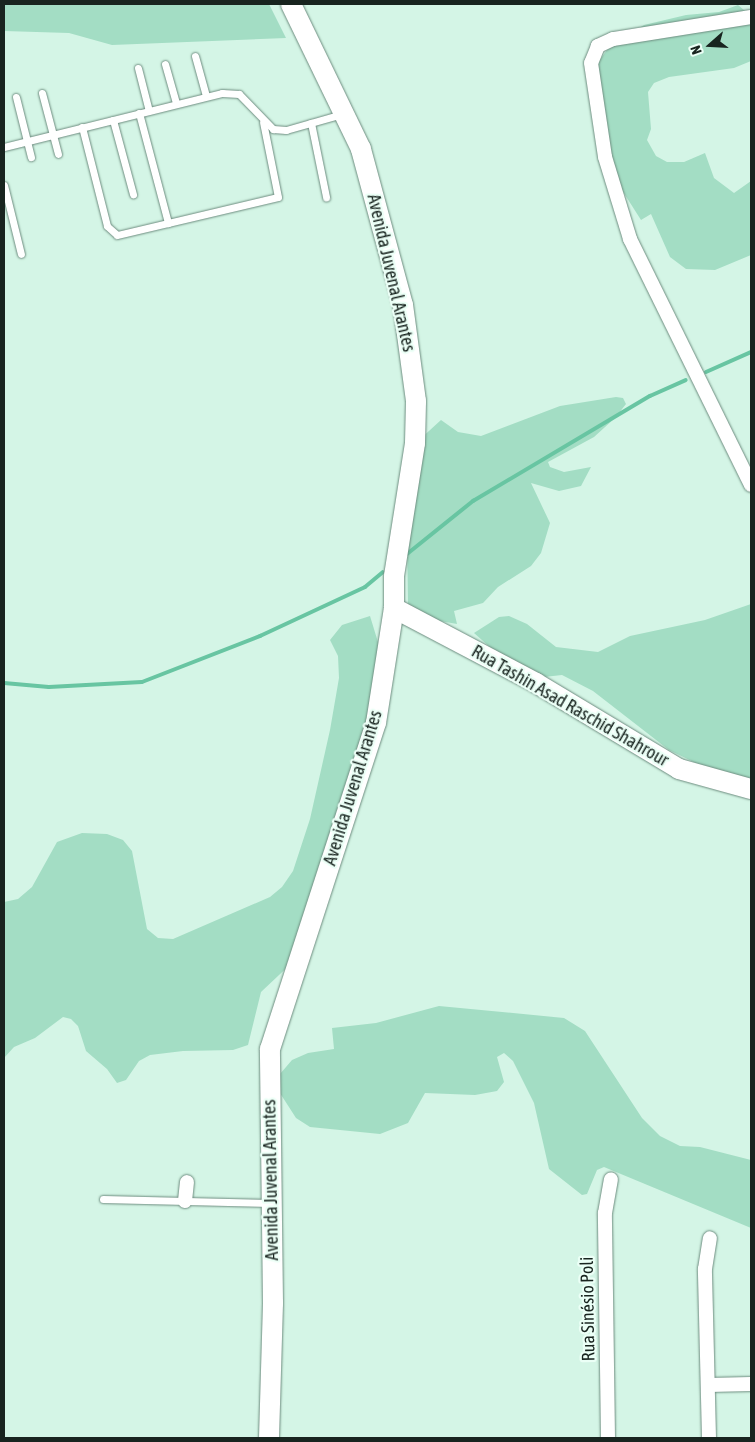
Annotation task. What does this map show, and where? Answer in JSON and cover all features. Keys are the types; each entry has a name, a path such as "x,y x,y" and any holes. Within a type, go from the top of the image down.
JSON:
{"street":[{"name":"Avenida Juvenal Arantes","path":"269,1438 273,1387 270,1049 376,723 394,608 394,576 415,443 416,401 403,305 361,149 290,4"},
{"path":"751,17 613,39 598,46 591,63 605,158 630,239 751,485"},
{"name":"Rua Tashin Asad Raschid Shahrour","path":"394,608 536,683 679,769 751,789"},
{"name":"Rua Sinésio Poli","path":"608,1438 605,1213 611,1180"},
{"path":"184,1201 187,1182"},
{"path":"709,1438 705,1269 710,1238"},
{"path":"709,1385 751,1384"}],"lane":[{"path":"195,56 206,96"},
{"path":"165,64 176,103"},
{"path":"138,68 149,111"},
{"path":"42,93 58,154"},
{"path":"4,147 82,127 149,111 206,96 239,94 250,102 263,122 278,197 117,235 111,231 82,127"},
{"path":"16,96 31,158"},
{"path":"139,113 168,223"},
{"path":"263,122 273,128 286,130 345,113"},
{"path":"113,120 133,194"},
{"path":"311,123 326,198"},
{"path":"4,185 21,254"},
{"path":"103,1199 271,1203"}],"green space":[{"path":"4,4 269,4 286,38 112,45 69,33 4,31"},
{"path":"738,5 751,16 751,61 734,68 669,77 654,83 648,92 651,129 647,140 656,156 667,162 684,162 705,153 714,178 734,193 751,181 751,255 715,270 686,269 670,257 651,214 641,220 606,165 597,64 609,47 644,25 686,15 719,12"},
{"path":"616,397 623,398 626,404 615,418 594,437 548,462 550,467 564,472 591,467 581,486 559,491 531,483 550,523 541,553 531,566 498,587 483,603 454,611 457,624 440,621 408,606 407,536 418,441 441,420 458,432 481,436 560,406"},
{"path":"751,604 751,782 712,771 669,750 593,691 562,675 544,677 491,648 474,633 499,617 509,616 527,624 556,647 598,652 630,636 705,620"},
{"path":"370,616 385,665 296,959 261,992 248,1045 233,1050 183,1051 150,1055 139,1061 126,1080 117,1083 107,1069 86,1051 78,1026 71,1019 63,1017 35,1038 14,1047 4,1058 4,902 18,899 32,887 57,842 82,833 107,834 123,840 132,851 147,929 158,938 173,939 270,897 282,887 293,871 310,819 330,730 339,678 338,656 330,640 342,625"},
{"path":"439,1006 564,1018 585,1031 642,1118 660,1136 680,1146 700,1147 751,1160 751,1228 604,1167 597,1170 587,1194 582,1195 549,1169 534,1103 513,1061 504,1053 497,1057 504,1082 497,1091 475,1095 425,1093 408,1123 380,1134 310,1127 296,1118 278,1090 280,1074 292,1060 308,1053 334,1049 332,1028 376,1023"}],"waterway":[{"path":"706,372 751,352"},
{"path":"407,554 473,501 650,396 686,380"},
{"path":"4,683 49,687 142,682 260,636 365,587 383,572"}]}
